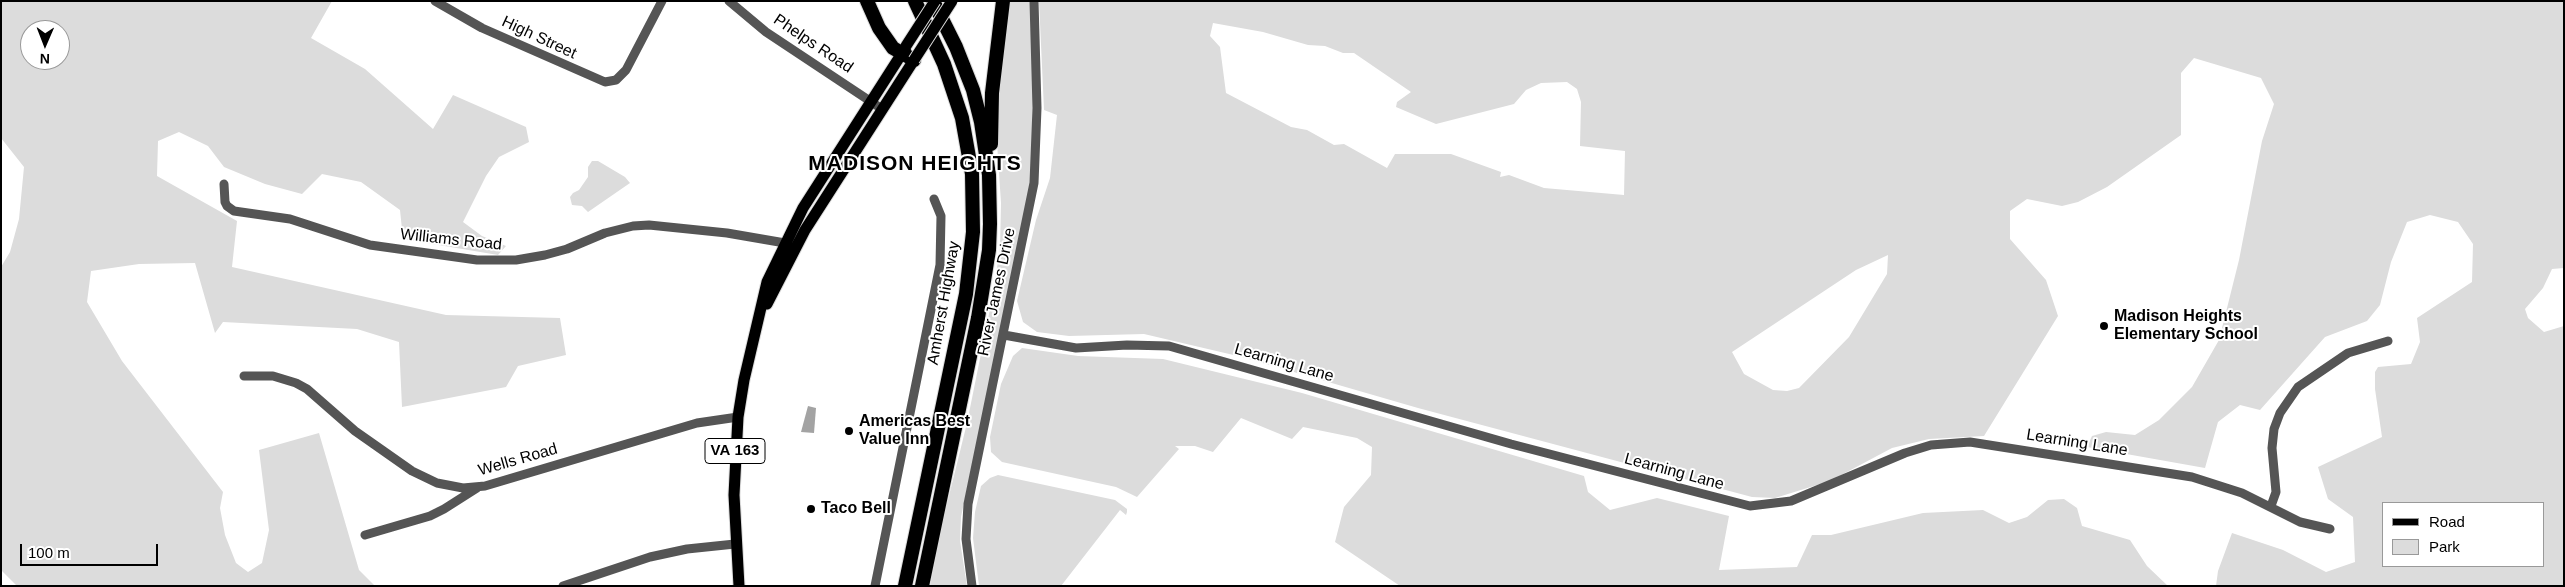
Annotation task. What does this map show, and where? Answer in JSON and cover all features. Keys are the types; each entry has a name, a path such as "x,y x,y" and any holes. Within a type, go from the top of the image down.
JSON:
{"highway":[{"path":"867,1 886,40 904,50 914,60"},
{"name":"Amherst Highway","path":"905,586 966,294 973,232 972,174 962,118 944,64 915,1"},
{"path":"934,1 956,47 973,90 983,131 990,189"},
{"path":"922,586 985,282 989,250 992,101 1003,1"}],"main road":[{"name":"VA 163","path":"739,586 735,544 734,495 738,417 744,380 767,282 803,208 934,1"},
{"name":"VA 163","path":"758,318 805,230 952,1"}],"street":[{"name":"High Street","path":"435,1 476,25 555,62 605,82 616,80 626,70 662,1"},
{"name":"Phelps Road","path":"729,1 766,32 882,109"},
{"name":"River James Drive","path":"972,586 966,539 966,522 1034,183 1037,108 1034,1"},
{"name":"Williams Road","path":"224,184 225,202 234,212 290,220 370,245 477,260 516,260 545,255 567,249 605,233 641,226 727,233 785,243"},
{"path":"875,586 940,265 941,216 934,199"},
{"name":"Learning Lane","path":"1004,335 1076,348 1127,345 1168,346 1520,446 1750,506 1791,501 1905,452 1931,445 1970,442 2192,476 2242,493 2300,522 2330,529"},
{"path":"2271,506 2276,492 2272,448 2274,429 2280,413 2298,387 2348,353 2388,341"},
{"name":"Wells Road","path":"244,376 273,376 296,382 307,389 355,430 412,471 437,483 463,488 477,487 696,423 738,417"},
{"path":"365,535 430,516 477,487"},
{"path":"562,586 650,557 687,548 735,544"}],"green space":[{"path":"1,1 332,1 311,38 365,69 433,129 453,95 526,127 529,142 499,157 486,176 463,222 482,236 506,246 498,255 403,239 400,210 361,182 322,174 302,194 265,184 224,167 208,146 179,132 158,141 157,176 237,221 232,267 446,315 560,318 566,355 518,366 506,387 402,407 399,342 357,329 223,322 215,333 195,263 139,264 91,271 87,302 122,361 223,492 220,508 225,535 236,563 248,572 262,563 269,530 259,450 319,433 359,570 375,586 17,586 1,570 1,267 10,252 19,219 24,167 1,138"},
{"path":"1006,1 1030,1 1033,96 1031,176 1028,201 961,517 960,541 967,586 930,586 944,516 967,423 993,294 1000,248 1001,203 995,113"},
{"path":"1039,1 2564,1 2564,268 2552,269 2543,288 2525,309 2528,318 2544,332 2564,326 2564,586 2216,586 2218,571 2232,533 2283,550 2326,572 2355,562 2353,517 2328,499 2318,467 2382,437 2375,389 2375,372 2378,367 2411,364 2420,342 2417,318 2472,282 2473,244 2458,222 2430,215 2407,222 2391,262 2380,305 2367,321 2325,337 2260,410 2240,405 2218,422 2205,468 2087,447 2092,436 2106,432 2135,435 2159,420 2192,387 2219,340 2239,260 2262,141 2274,104 2261,78 2194,58 2181,73 2181,135 2107,187 2078,202 2062,206 2027,199 2010,211 2010,239 2046,280 2058,316 1984,436 1929,439 1892,448 1830,481 1775,498 1752,497 1418,408 1242,357 1144,334 1069,336 1037,332 1023,322 1017,301 1036,220 1050,178 1057,115 1044,110","holes":["1213,23 1263,32 1308,45 1325,46 1343,53 1354,53 1411,92 1397,102 1396,107 1436,124 1514,104 1526,90 1541,83 1567,82 1577,89 1581,102 1580,146 1625,151 1624,195 1544,188 1509,175 1500,177 1501,172 1451,154 1395,154 1387,168 1344,144 1334,145 1307,130 1291,127 1226,93 1220,47 1210,36","1888,255 1887,274 1849,337 1799,388 1787,391 1773,390 1744,374 1732,352 1856,270"]},
{"path":"592,161 598,161 625,177 630,183 588,212 582,206 572,205 570,197 579,190 588,177 588,167"},
{"path":"1022,348 1078,356 1163,359 1302,393 1584,476 1588,492 1610,510 1657,498 1729,516 1719,570 1797,567 1812,535 1831,535 1923,513 1983,510 2009,523 2027,517 2048,500 2064,499 2077,508 2082,526 2130,540 2147,566 2168,586 1400,586 1335,542 1344,507 1371,475 1372,447 1357,438 1303,427 1292,439 1241,418 1213,452 1195,446 1175,446 1179,449 1137,497 1116,487 1002,462 991,452 990,437 1001,384 1013,356"},
{"path":"998,475 1115,500 1127,509 1127,512 1126,515 1120,510 1061,586 979,586 973,538 975,512 981,486 990,478"}],"shaded area":[{"path":"808,406 816,408 814,433 801,432"}],"place":[{"name":"Madison Heights Elementary School","path":"2104,326"},
{"name":"Americas Best Value Inn","path":"849,431"},
{"name":"Taco Bell","path":"811,509"}],"district":[{"name":"MADISON HEIGHTS","path":"915,164"}]}
